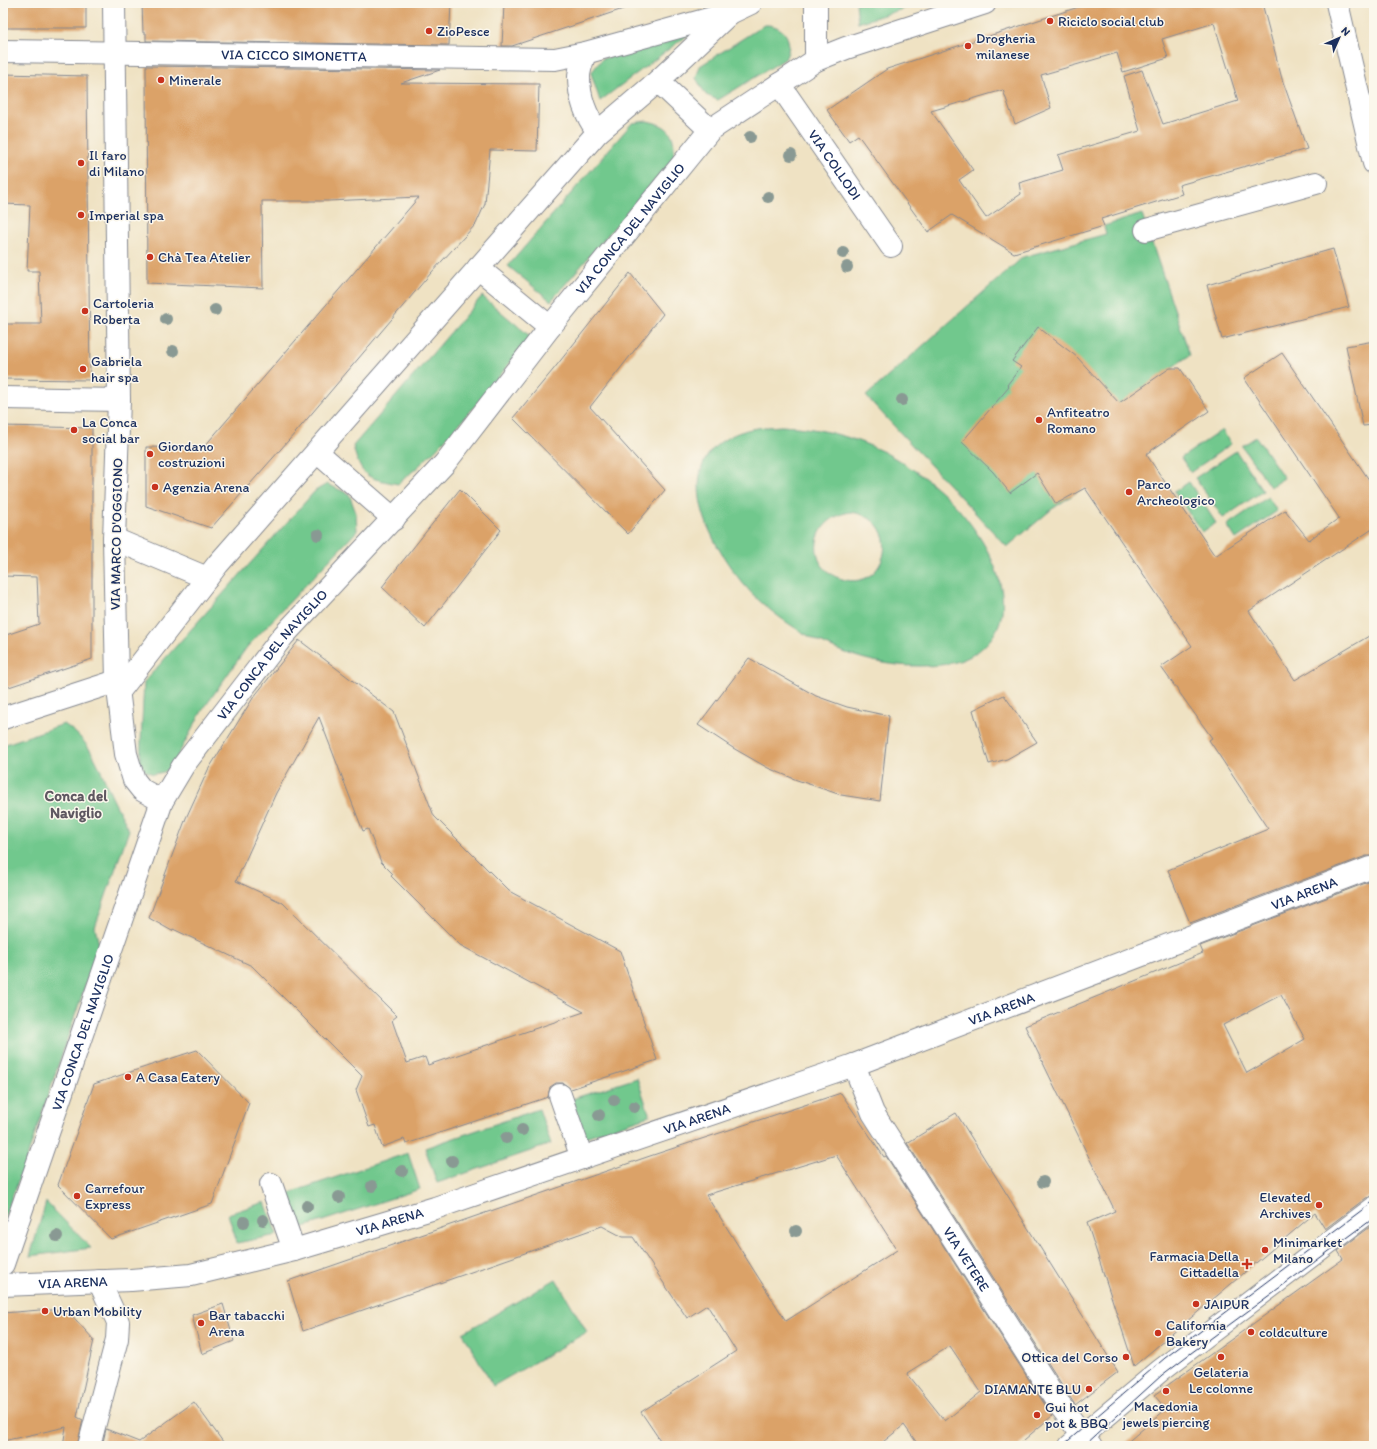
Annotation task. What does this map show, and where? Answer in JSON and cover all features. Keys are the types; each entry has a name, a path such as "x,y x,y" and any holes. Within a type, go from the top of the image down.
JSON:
{"street":[{"name":"VIA MARCO D'OGGIONO","path":"114,3 119,400 114,539 118,687"},
{"path":"598,132 587,118 582,95 579,76 585,53 730,13 751,3"},
{"path":"816,3 816,60"},
{"name":"VIA CONCA DEL NAVIGLIO","path":"3,1264 11,1214 162,801 183,766 283,636 445,463 550,327 710,130 816,60 846,48 985,3"},
{"path":"1337,3 1374,164"},
{"path":"3,718 118,687 207,578 598,132 658,81 730,13"},
{"name":"VIA CICCO SIMONETTA","path":"3,51 555,59 585,53"},
{"path":"658,81 710,130"},
{"name":"VIA COLLODI","path":"779,84 892,246"},
{"path":"1146,230 1316,183"},
{"path":"478,268 550,327"},
{"path":"3,398 119,400"},
{"path":"317,452 394,519"},
{"path":"114,539 207,578"},
{"path":"118,687 126,754 134,780 142,790 162,801"},
{"name":"VIA ARENA","path":"3,1285 191,1275 294,1250 435,1208 854,1064 1372,869"},
{"name":"VIA VETERE","path":"854,1064 873,1113 1061,1407 1081,1443"},
{"path":"560,1095 582,1158"},
{"path":"271,1184 294,1250"},
{"path":"1081,1443 1161,1370 1374,1208"},
{"path":"89,1446 117,1339 118,1322 99,1281"}],"green space":[{"path":"856,3 922,3 858,23"},
{"path":"764,25 777,27 786,35 789,46 785,59 718,100 706,95 696,78 700,66"},
{"path":"693,31 600,101 591,73 602,59"},
{"path":"647,121 655,123 670,132 674,143 674,158 551,301 508,266 632,123"},
{"path":"1142,214 1190,355 1089,424 1120,463 1052,509 1007,547 866,396 1023,257 1106,234 1104,226"},
{"path":"482,296 531,337 451,433 417,468 398,484 372,478 367,475 359,465 353,446"},
{"path":"781,426 821,430 872,446 911,468 937,488 965,516 988,553 997,573 1002,593 1002,613 996,632 982,648 968,658 944,665 918,666 876,662 835,649 797,629 763,604 745,586 728,564 713,538 703,512 699,486 704,463 719,443 747,430","holes":["851,512 868,518 879,528 884,541 884,555 878,567 869,576 855,581 839,578 827,571 819,560 817,551 817,542 823,528 835,517"]},
{"path":"1222,430 1231,444 1191,472 1181,458"},
{"path":"1256,437 1284,478 1270,487 1242,446"},
{"path":"1236,451 1263,491 1223,518 1195,478"},
{"path":"1189,482 1216,523 1202,532 1174,492"},
{"path":"327,484 349,494 356,513 357,531 247,647 202,711 172,766 164,772 153,774 144,770 140,761 144,682 315,491"},
{"path":"1268,497 1277,511 1236,539 1227,525"},
{"path":"64,724 74,731 89,748 129,830 95,927 99,945 24,1166 3,1221 3,745"},
{"path":"637,1078 650,1116 585,1137 572,1099"},
{"path":"539,1109 551,1144 437,1183 425,1148"},
{"path":"408,1153 420,1189 301,1228 289,1193"},
{"path":"46,1202 91,1248 30,1256"},
{"path":"265,1202 277,1235 237,1243 228,1214"},
{"path":"556,1279 587,1332 493,1386 463,1333"}],"building":[{"path":"3,3 86,3 86,28 3,28"},
{"path":"142,3 451,3 449,45 146,41 146,33 143,33"},
{"path":"504,3 626,3 626,8 512,46 502,46"},
{"path":"1091,3 1262,3 1282,79 1307,149 1179,185 1182,194 1101,219 1104,226 1014,253 952,215 928,232 858,135 849,141 827,110 887,69","holes":["1214,23 1238,101 1163,124 1142,70 1124,76 1140,131 1058,155 1063,170 1019,183 1021,194 986,218 959,180 973,170 931,111 1003,90 1015,124 1051,108 1041,75 1117,53 1123,72 1168,58 1162,39"]},
{"path":"146,66 440,70 401,83 539,84 537,151 490,150 485,204 476,224 431,273 296,432 211,528 146,506 146,447 203,448 419,197 328,201 262,201 263,288 147,283"},
{"path":"3,74 87,76 90,380 3,379 3,324 41,324 39,271 27,271 30,205 3,204"},
{"path":"1333,249 1349,307 1222,339 1207,285"},
{"path":"630,273 663,314 590,407 665,490 628,534 513,418"},
{"path":"1038,327 1077,357 1119,403 1170,368 1180,368 1209,411 1146,454 1215,556 1285,510 1309,540 1339,518 1244,378 1282,353 1374,487 1374,528 1249,611 1295,680 1374,633 1374,856 1366,856 1190,923 1168,870 1268,829 1209,740 1212,738 1161,667 1192,646 1085,488 1056,504 1037,473 1010,493 993,472 962,442 1009,387 1007,385 1021,367 1012,361"},
{"path":"1374,341 1374,425 1363,426 1346,346"},
{"path":"3,426 92,428 92,659 3,689 3,636 39,624 37,577 3,576"},
{"path":"460,489 501,530 425,628 382,587"},
{"path":"299,640 394,712 434,816 509,891 620,951 657,1060 571,1089 563,1083 556,1083 550,1087 548,1097 406,1144 404,1139 382,1147 375,1125 369,1127 356,1090 362,1076 252,966 173,929 172,931 149,918 186,818 208,770 253,698","holes":["319,717 363,831 368,829 381,862 393,874 391,876 460,945 584,1012 428,1065 425,1057 407,1063 392,1020 397,1016 283,903 236,881 276,793"]},
{"path":"749,658 816,696 847,707 889,716 880,801 841,795 768,768 733,748 698,725"},
{"path":"1004,695 1037,742 1007,759 989,764 973,710"},
{"path":"1374,881 1374,1196 1366,1198 1325,1229 1315,1213 1134,1366 1087,1223 1115,1211 1025,1026 1203,953 1200,946","holes":["1281,995 1305,1039 1247,1073 1223,1025"]},
{"path":"197,1050 249,1103 212,1204 111,1239 58,1185 94,1084"},
{"path":"841,1093 884,1157 886,1156 1052,1416 1017,1446 913,1446 917,1443 904,1425 878,1446 664,1446 641,1412 736,1351 707,1305 687,1318 633,1237 623,1237 602,1226 303,1331 288,1281 650,1156","holes":["836,1155 897,1250 786,1321 706,1195","950,1346 981,1392 945,1421 907,1373"]},
{"path":"956,1113 1118,1372 1075,1405 907,1143"},
{"path":"1374,1224 1374,1446 1123,1446 1166,1409 1154,1395 1343,1259 1338,1251"},
{"path":"223,1304 234,1341 202,1354 192,1315"},
{"path":"40,1310 67,1310 94,1340 77,1417 83,1420 77,1446 63,1446 66,1427 3,1441 3,1313"},
{"path":"194,1402 226,1446 102,1446 106,1429 139,1442"}],"tram line":[{"path":"1062,1446 1165,1358 1374,1201"},
{"path":"1084,1446 1162,1375 1374,1218"}],"place":[{"name":"Riciclo social club","path":"1050,21"},
{"name":"ZioPesce","path":"429,31"},
{"name":"Drogheria milanese","path":"968,46"},
{"name":"Minerale","path":"161,80"},
{"name":"Il faro di Milano","path":"81,163"},
{"name":"Imperial spa","path":"81,215"},
{"name":"Chà Tea Atelier","path":"150,257"},
{"name":"Cartoleria Roberta","path":"85,311"},
{"name":"Gabriela hair spa","path":"83,369"},
{"name":"Anfiteatro Romano","path":"1039,420"},
{"name":"La Conca social bar","path":"74,430"},
{"name":"Giordano costruzioni","path":"150,454"},
{"name":"Agenzia Arena","path":"155,487"},
{"name":"Parco Archeologico","path":"1129,492"},
{"name":"A Casa Eatery","path":"128,1077"},
{"name":"Carrefour Express","path":"77,1196"},
{"name":"Elevated Archives","path":"1319,1205"},
{"name":"Minimarket Milano","path":"1265,1250"},
{"name":"Farmacia Della Cittadella","path":"1247,1264"},
{"name":"JAIPUR","path":"1196,1304"},
{"name":"Urban Mobility","path":"45,1311"},
{"name":"Bar tabacchi Arena","path":"201,1323"},
{"name":"coldculture","path":"1251,1332"},
{"name":"California Bakery","path":"1158,1333"},
{"name":"Ottica del Corso","path":"1126,1357"},
{"name":"Gelateria Le colonne","path":"1221,1357"},
{"name":"DIAMANTE BLU","path":"1089,1389"},
{"name":"Macedonia jewels piercing","path":"1166,1391"},
{"name":"Gui hot pot & BBQ","path":"1037,1415"}],"district":[{"name":"Conca del Naviglio","path":"76,804"}]}
